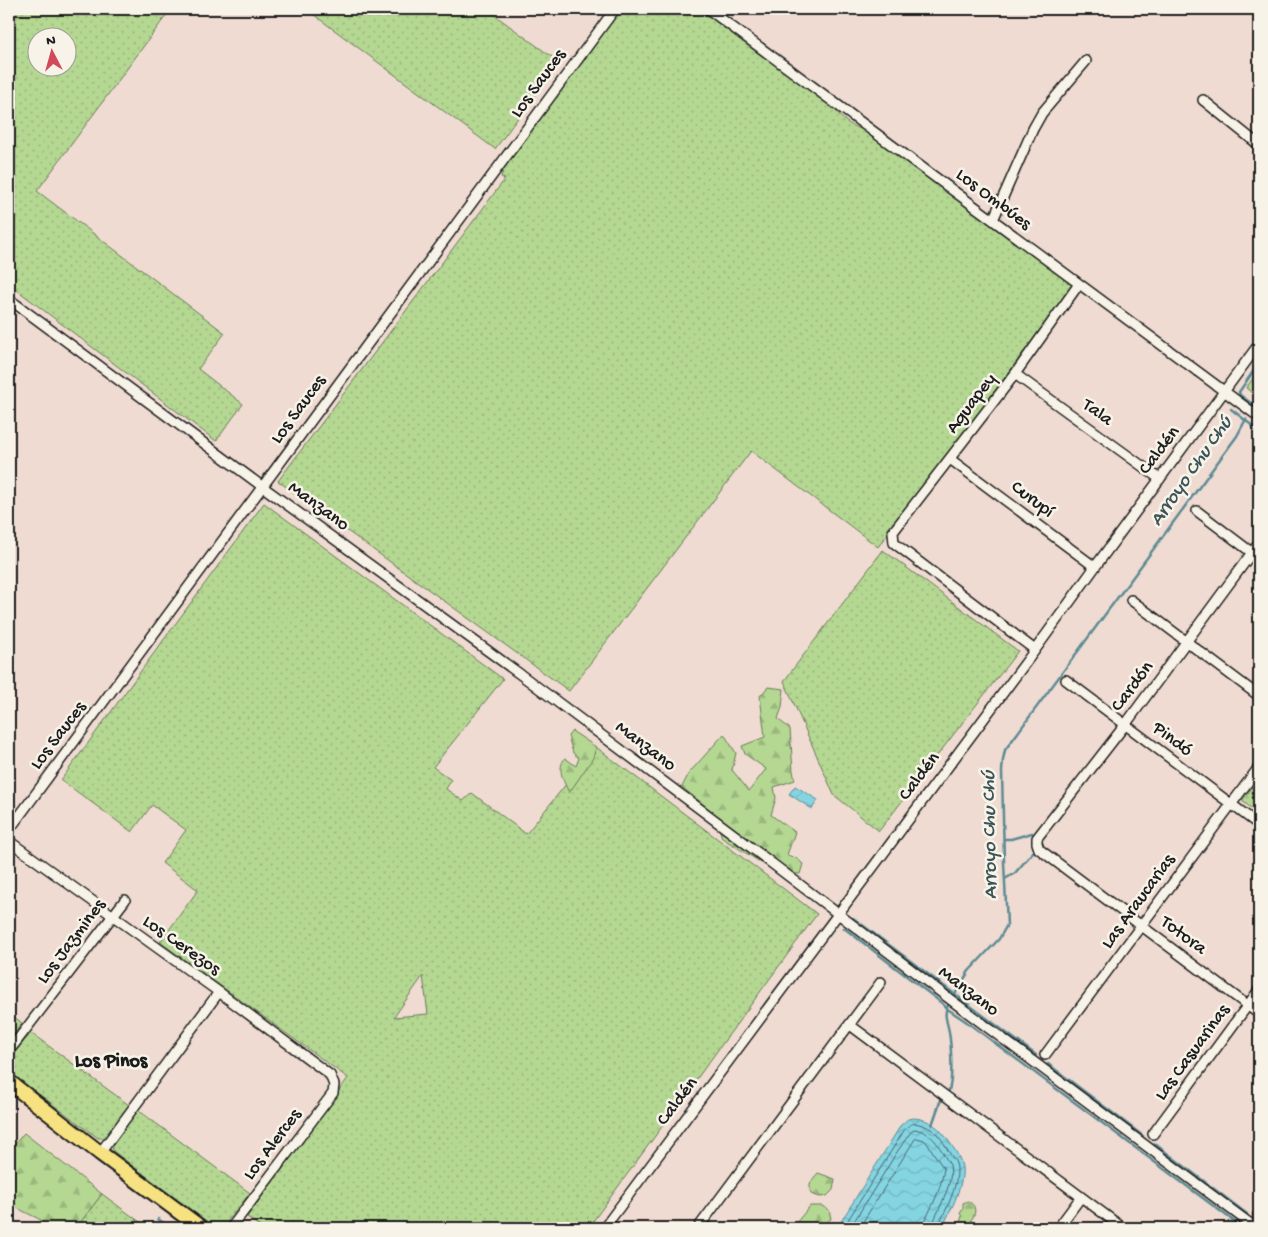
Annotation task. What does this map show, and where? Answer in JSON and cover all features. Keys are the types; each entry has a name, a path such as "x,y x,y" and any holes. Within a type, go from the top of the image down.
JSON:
{"main road":[{"path":"9,1082 201,1228"}],"street":[{"name":"Los Sauces","path":"9,830 615,9"},
{"name":"Los Ombúes","path":"708,9 1259,418"},
{"path":"993,220 1033,129 1042,113 1086,61"},
{"path":"1203,100 1259,145"},
{"name":"Aguapey","path":"1035,650 894,542 893,532 1015,374 1079,284"},
{"name":"Manzano","path":"9,299 528,680 1256,1228"},
{"name":"Caldén","path":"604,1228 1035,650 1259,344"},
{"name":"Tala","path":"1015,374 1160,479"},
{"name":"Curupí","path":"950,459 1095,566"},
{"path":"1197,511 1256,556"},
{"name":"Cardón","path":"1039,849 1037,838 1125,725 1186,642 1256,556 1259,544"},
{"path":"1131,600 1259,696"},
{"name":"Pindó","path":"1066,680 1259,825"},
{"name":"Las Araucarias","path":"1045,1055 1259,767"},
{"name":"Los Cerezos","path":"9,841 325,1070 332,1080"},
{"name":"Totora","path":"1039,849 1259,1014"},
{"name":"Los Jazmines","path":"9,1051 125,900"},
{"path":"698,1228 881,982"},
{"name":"Las Casuarinas","path":"1153,1134 1259,990"},
{"path":"100,1153 219,992"},
{"path":"850,1025 1123,1228"},
{"name":"Los Alerces","path":"231,1228 333,1093 334,1086 332,1080"},
{"path":"1058,1228 1081,1197"}],"green space":[{"path":"9,9 171,9 37,191 225,333 198,369 243,404 216,441 9,284"},
{"path":"306,9 490,9 489,11 559,62 495,149"},
{"path":"619,9 700,9 831,103 840,116 848,123 863,129 1075,286 878,547 751,451 569,691 278,481 505,179 501,177 506,162"},
{"path":"1259,370 1259,398 1246,388"},
{"path":"264,503 503,679 433,767 451,780 446,789 463,801 472,793 526,834 596,747 817,914 588,1228 262,1228 247,1217 348,1078 160,942 198,890 162,863 186,830 152,805 132,832 61,780","holes":["423,976 428,1014 394,1017"]},
{"path":"883,550 1018,651 879,831 834,795 784,681"},
{"path":"768,687 784,689 782,707 778,719 790,729 795,780 774,787 776,798 771,815 795,832 787,855 796,858 803,864 800,874 776,872 722,838 715,814 682,787 689,773 724,734 736,753 732,770 749,791 766,769 745,754 742,746 765,737 760,696"},
{"path":"572,731 596,747 593,758 569,793 561,767 565,758 576,766 579,758 573,753 568,736"},
{"path":"1259,778 1259,814 1242,801"},
{"path":"9,1013 22,1023 9,1042"},
{"path":"31,1033 129,1105 105,1138 98,1138 9,1072 9,1059"},
{"path":"138,1110 250,1193 222,1228 215,1228 113,1151 112,1146"},
{"path":"24,1133 102,1194 76,1228 39,1228 41,1220 9,1204 9,1151"},
{"path":"818,1173 835,1179 833,1190 827,1196 820,1197 811,1194 811,1183"},
{"path":"102,1194 148,1228 76,1228"},
{"path":"968,1201 975,1209 971,1220 973,1228 965,1228 960,1222 963,1203"},
{"path":"810,1206 822,1206 829,1210 831,1219 819,1228 794,1228 796,1223"}],"water":[{"path":"795,786 818,800 812,809 789,794"},
{"path":"914,1118 929,1122 945,1135 961,1163 962,1178 960,1187 942,1228 837,1228 901,1125 908,1119"}],"waterway":[{"name":"Arroyo Chu Chú","path":"1254,407 1239,392 1259,363"},
{"name":"Arroyo Chu Chú","path":"1231,409 1259,431"},
{"name":"Arroyo Chu Chú","path":"953,997 969,971 999,939 1007,925 1002,771 1005,750 1237,436 1246,419"},
{"path":"1004,839 1032,833"},
{"path":"1005,879 1015,873 1033,852"},
{"path":"853,918 1036,1055"},
{"path":"844,928 946,1008 1243,1228"},
{"name":"Arroyo Chu Chú","path":"947,1094 951,1083 951,1064 946,1010 950,1002"},
{"path":"1048,1064 1143,1136"},
{"name":"Arroyo Chu Chú","path":"932,1125 940,1102 944,1098"},
{"path":"1155,1144 1247,1214"},
{"path":"158,1219 171,1228"}],"district":[{"name":"Los Pinos","path":"111,1062"}]}
